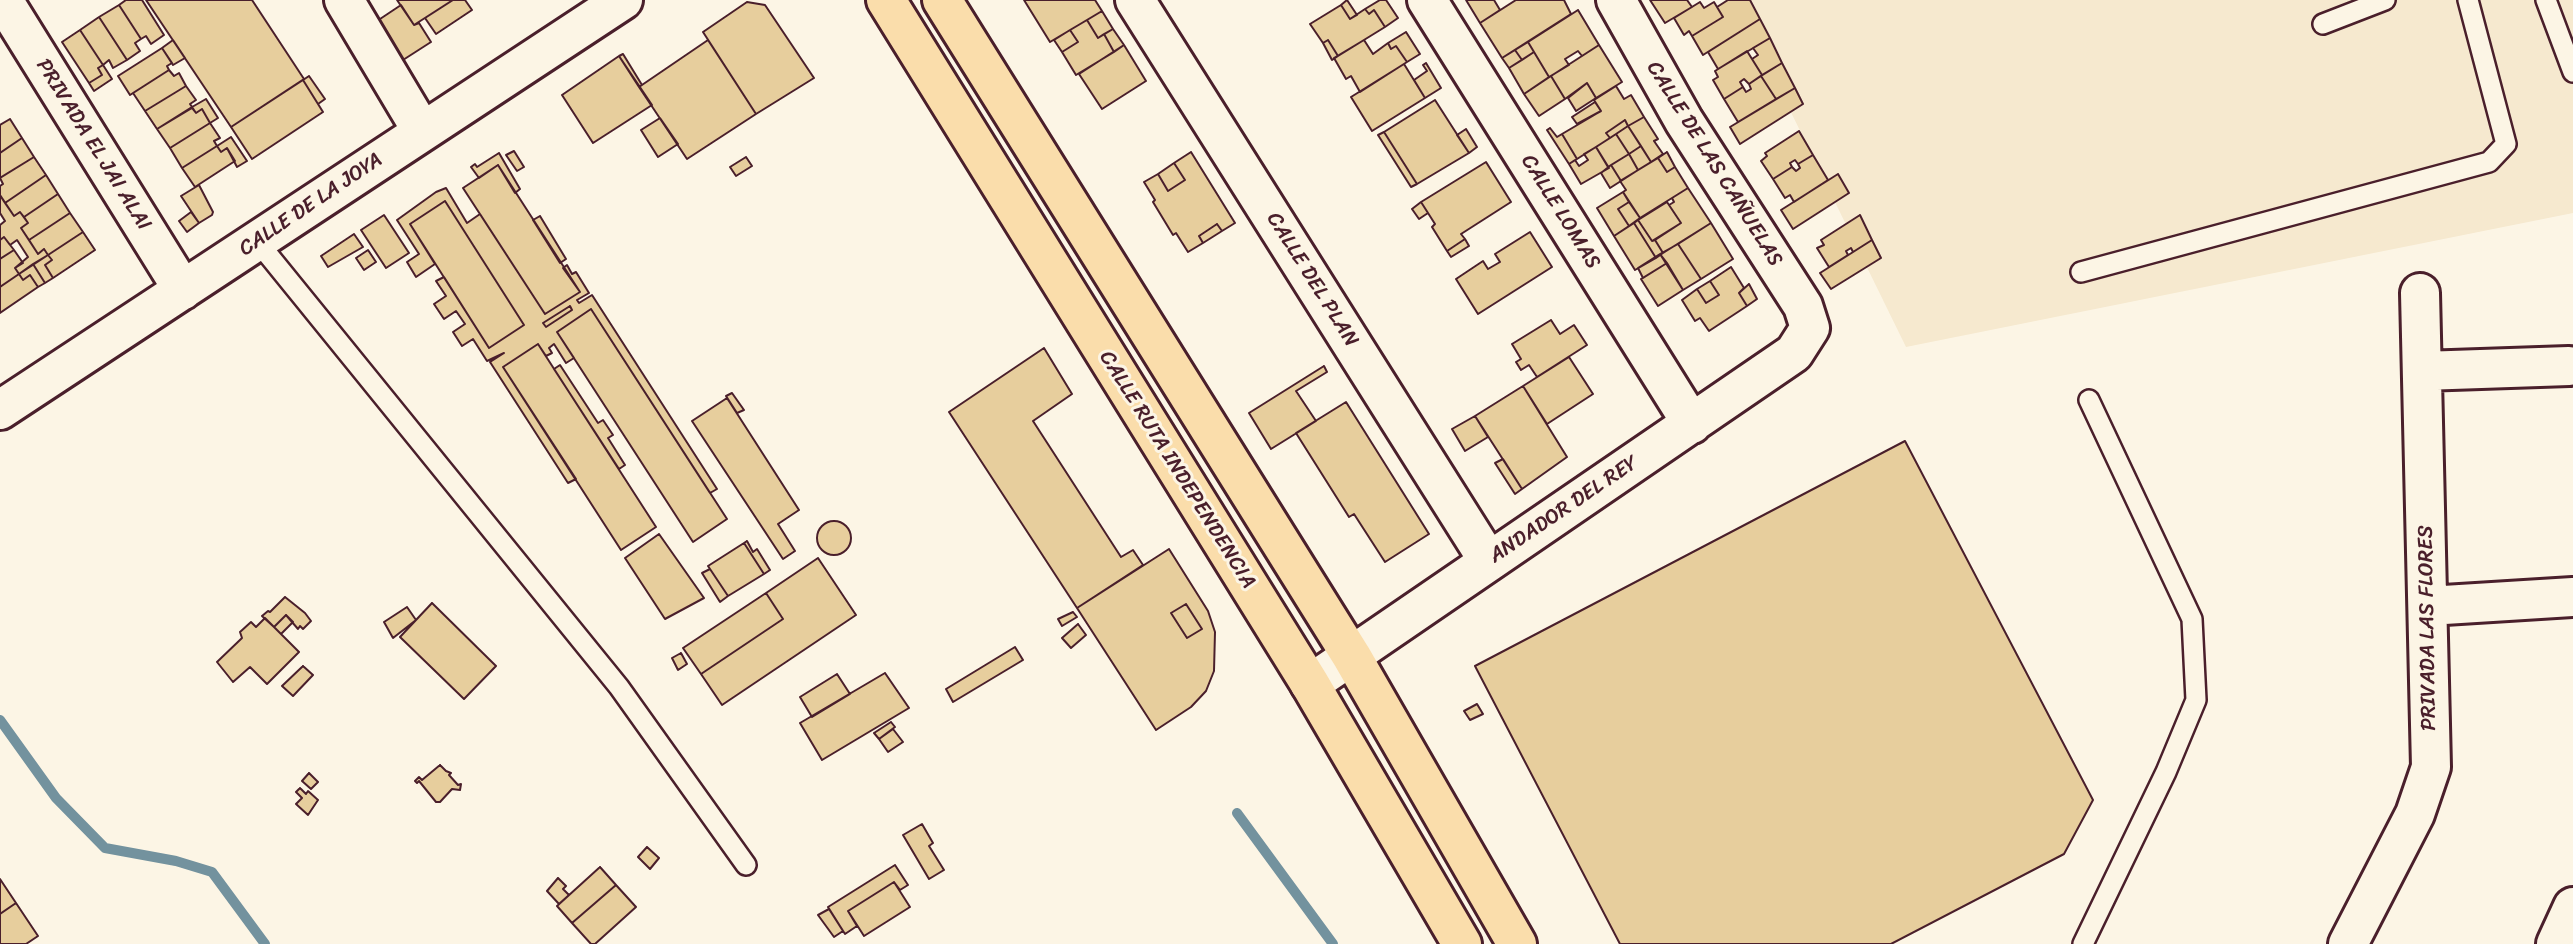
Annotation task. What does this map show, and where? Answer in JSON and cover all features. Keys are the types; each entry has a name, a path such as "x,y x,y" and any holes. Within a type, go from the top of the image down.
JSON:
{"main road":[{"name":"CALLE RUTA INDEPENDENCIA","path":"886,0 1310,684 1462,944"},
{"path":"942,0 1352,656 1517,944"}],"street":[{"name":"PRIVADA EL JAI ALAI","path":"2,0 183,290"},
{"path":"344,0 422,131"},
{"name":"CALLE DE LA JOYA","path":"0,410 623,0"},
{"name":"CALLE DEL PLAN","path":"1135,0 1488,560"},
{"name":"CALLE LOMAS","path":"1427,0 1692,424"},
{"name":"CALLE DE LAS CAÑUELAS","path":"1616,0 1684,121 1803,306 1810,328"},
{"name":"PRIVADA LAS FLORES","path":"2348,944 2415,814 2431,767 2420,293"},
{"name":"ANDADOR DEL REY","path":"1310,684 1794,353 1810,328"},
{"path":"2421,371 2569,366"},
{"path":"2428,606 2573,597"},
{"path":"2556,944 2573,907"}],"lane":[{"path":"2323,24 2385,0"},
{"path":"2081,272 2488,162 2506,144 2468,0"},
{"path":"2546,0 2573,72"},
{"path":"257,242 619,687 746,865"},
{"path":"2083,944 2166,772 2196,701 2192,619 2090,400"}],"shaded area":[{"path":"1736,0 2573,0 2573,213 1906,347"}],"building":[{"path":"126,0 142,0 164,35 151,44 146,36 141,39 119,5"},
{"path":"146,0 252,0 304,79 231,127"},
{"path":"397,0 453,0 414,25"},
{"path":"453,0 465,0 472,10 436,34 425,18"},
{"path":"1024,0 1095,0 1102,11 1050,42"},
{"path":"1347,0 1357,15 1350,19 1341,5"},
{"path":"1380,0 1386,0 1398,18 1385,27 1374,10 1369,14 1365,9"},
{"path":"1466,0 1494,0 1500,10 1480,23"},
{"path":"1516,0 1564,0 1571,14 1502,58 1480,23"},
{"path":"1650,0 1687,0 1692,7 1665,23"},
{"path":"1728,0 1750,0 1760,19 1703,55 1692,36 1723,17 1717,7"},
{"path":"747,2 765,5 814,78 756,114 703,32"},
{"path":"1700,2 1704,8 1714,2 1723,17 1692,36 1689,31 1684,35 1674,18"},
{"path":"119,5 141,39 135,43 140,51 127,60 99,17"},
{"path":"401,5 414,25 419,23 431,42 403,60 377,21"},
{"path":"1341,5 1350,19 1365,9 1369,14 1374,10 1385,27 1338,56 1328,40 1323,43 1310,24"},
{"path":"1578,10 1599,45 1582,56 1578,51 1565,59 1569,65 1549,77 1528,42"},
{"path":"1102,11 1113,29 1098,38 1087,20"},
{"path":"99,17 127,60 113,68 109,60 103,65 80,30"},
{"path":"1760,19 1770,38 1718,69 1708,52"},
{"path":"1087,20 1098,38 1104,34 1114,52 1076,75 1062,52 1078,42 1070,30"},
{"path":"1113,29 1124,45 1114,52 1104,34"},
{"path":"80,30 103,65 98,68 102,75 89,83 62,42"},
{"path":"1070,30 1078,42 1062,52 1054,40"},
{"path":"1406,32 1420,54 1407,62 1396,46 1391,49 1388,43"},
{"path":"1770,38 1782,63 1762,75 1752,59 1758,55 1753,48"},
{"path":"173,40 185,58 173,65 162,48"},
{"path":"708,40 756,114 687,159 639,87"},
{"path":"1328,40 1338,56 1332,60 1323,43"},
{"path":"1364,40 1373,54 1388,43 1391,49 1396,46 1407,62 1360,92 1351,76 1346,79 1334,58"},
{"path":"1528,42 1534,52 1522,60 1515,50"},
{"path":"1124,45 1146,81 1102,109 1079,74"},
{"path":"1599,45 1622,82 1596,98 1587,83 1565,99 1551,76"},
{"path":"162,48 172,63 167,66 169,70 130,95 118,76"},
{"path":"1515,50 1522,60 1509,68 1502,58"},
{"path":"1747,51 1762,75 1749,84 1744,79 1740,82 1743,87 1724,99 1713,80 1718,77 1715,71"},
{"path":"1534,52 1549,77 1524,94 1509,68"},
{"path":"623,54 642,85 639,87 619,56"},
{"path":"619,56 652,105 593,143 562,95"},
{"path":"1426,63 1441,88 1425,98 1414,80 1427,71 1423,65"},
{"path":"1782,63 1795,88 1776,99 1761,76"},
{"path":"1404,64 1425,98 1372,131 1351,97"},
{"path":"103,65 112,79 94,91 89,83 102,75 98,68"},
{"path":"169,70 174,76 179,73 186,86 145,111 133,93"},
{"path":"309,76 325,99 318,104 303,80"},
{"path":"1551,76 1565,99 1539,116 1524,94"},
{"path":"1761,76 1776,99 1738,122 1724,99 1743,87 1746,92 1751,89 1749,84"},
{"path":"303,80 323,112 252,159 231,127"},
{"path":"1587,83 1596,98 1576,111 1568,98"},
{"path":"186,86 196,100 190,104 192,107 157,129 145,111"},
{"path":"1616,86 1624,99 1631,95 1644,117 1628,126 1625,120 1606,133 1610,138 1577,159 1562,134 1601,111 1594,100"},
{"path":"1795,88 1803,104 1740,144 1730,127"},
{"path":"206,99 218,118 210,123 202,109 196,113 192,107"},
{"path":"1435,100 1469,153 1417,184 1384,132"},
{"path":"1595,102 1601,111 1577,124 1572,117"},
{"path":"192,108 196,113 202,109 210,123 170,148 157,129"},
{"path":"1644,117 1658,139 1654,141 1663,154 1651,162 1628,126"},
{"path":"660,118 678,144 658,157 641,130"},
{"path":"10,119 22,138 0,153 0,125"},
{"path":"1625,120 1628,126 1610,138 1606,133"},
{"path":"210,123 220,138 214,141 217,146 182,168 170,148"},
{"path":"1628,126 1641,146 1629,154 1616,134"},
{"path":"1550,128 1557,137 1562,134 1577,159 1569,164 1547,130"},
{"path":"1466,129 1477,147 1469,153 1457,135"},
{"path":"1799,131 1813,155 1798,164 1795,160 1790,163 1792,167 1773,179 1761,161 1767,156 1765,153"},
{"path":"1384,132 1417,184 1411,187 1378,135"},
{"path":"1616,134 1629,154 1608,167 1596,147"},
{"path":"231,137 247,161 237,167 227,148 221,152 217,146"},
{"path":"22,138 34,157 0,178 0,153"},
{"path":"217,146 221,152 227,148 235,161 195,187 182,168"},
{"path":"1641,146 1651,162 1638,170 1629,154"},
{"path":"1596,147 1609,168 1581,184 1569,164 1575,160 1579,166 1588,160 1584,154"},
{"path":"514,151 524,167 517,171 506,155"},
{"path":"1191,152 1235,223 1222,231 1217,224 1199,236 1203,243 1188,252 1176,233 1173,235 1144,182 1158,174 1168,191 1185,180 1174,163"},
{"path":"1667,152 1675,167 1667,172 1658,158"},
{"path":"499,153 520,189 515,193 498,165 479,178 471,167 475,164 477,167"},
{"path":"1629,154 1638,170 1621,181 1611,165"},
{"path":"1813,155 1828,180 1794,202 1790,195 1785,198 1773,179 1792,167 1796,171 1800,168 1798,164"},
{"path":"34,157 46,175 5,203 0,195 0,186 3,184 0,178"},
{"path":"746,157 752,166 736,176 730,167"},
{"path":"1658,158 1667,172 1675,167 1688,188 1640,218 1623,192 1626,190 1620,181"},
{"path":"1486,162 1511,202 1461,234 1465,239 1447,251 1421,202"},
{"path":"1174,163 1185,180 1168,191 1158,174"},
{"path":"498,165 580,292 545,314 463,188"},
{"path":"1611,165 1621,181 1610,188 1601,173"},
{"path":"1838,174 1849,193 1793,229 1781,210"},
{"path":"46,175 58,194 24,217 20,212 14,216 5,203"},
{"path":"199,185 213,212 199,223 181,196"},
{"path":"446,188 467,223 480,214 545,314 580,292 563,268 567,265 572,274 576,272 589,293 577,300 579,303 592,295 717,489 710,493 591,309 557,332 574,358 566,363 554,344 549,348 552,353 546,356 538,344 503,367 576,479 568,483 490,362 504,353 487,361 473,339 462,346 453,332 465,324 456,311 444,319 434,304 446,296 436,281 444,277 489,348 524,325 445,201 410,224 435,264 416,277 407,262 419,254 397,220 436,192","holes":["570,306 572,310 546,327 543,323"]},
{"path":"1688,188 1711,223 1663,253 1655,240 1681,223 1669,205 1674,202 1672,198"},
{"path":"1623,192 1629,202 1618,209 1629,226 1614,236 1597,208"},
{"path":"58,194 70,213 29,240 21,228 28,223 24,217"},
{"path":"0,195 14,216 20,212 28,223 21,228 38,254 44,249 48,255 19,274 15,268 28,257 17,240 10,245 4,237 0,240 0,225 5,221 0,213"},
{"path":"445,201 524,325 489,348 410,224"},
{"path":"1421,202 1428,213 1419,219 1412,209"},
{"path":"1629,202 1640,218 1629,226 1618,209"},
{"path":"1667,202 1681,223 1652,241 1638,220"},
{"path":"191,212 199,223 187,232 179,221"},
{"path":"70,213 83,232 48,255 44,249 38,254 29,240"},
{"path":"384,215 409,253 386,268 361,230"},
{"path":"1860,215 1872,240 1853,252 1851,248 1846,251 1848,255 1829,267 1817,248 1824,245 1821,240"},
{"path":"540,216 566,259 560,263 533,220"},
{"path":"1638,220 1663,253 1656,258 1634,223"},
{"path":"1634,223 1656,258 1635,270 1614,236"},
{"path":"1711,223 1733,259 1701,279 1678,244"},
{"path":"1217,224 1222,231 1203,243 1199,236"},
{"path":"83,232 95,250 53,278 45,265 52,260 48,255"},
{"path":"1530,232 1552,267 1478,314 1456,279 1483,261 1488,269 1500,262 1495,254"},
{"path":"354,234 363,247 328,267 321,256"},
{"path":"4,237 14,250 0,259 0,240"},
{"path":"1465,239 1469,246 1451,257 1447,251"},
{"path":"1872,240 1881,258 1831,289 1820,273"},
{"path":"1678,244 1701,279 1683,290 1660,254"},
{"path":"14,250 23,263 15,268 19,274 0,287 0,259"},
{"path":"368,250 376,262 364,270 356,258"},
{"path":"1660,254 1667,263 1643,278 1638,268"},
{"path":"48,255 52,260 45,265 53,278 45,283 33,264"},
{"path":"1667,263 1683,290 1658,306 1641,279"},
{"path":"33,264 45,283 38,287 30,275 23,280 19,274"},
{"path":"1731,267 1744,288 1739,293 1747,306 1709,331 1700,318 1695,321 1682,300 1697,289 1706,303 1719,295 1710,281"},
{"path":"19,274 23,280 30,275 38,287 0,313 0,287"},
{"path":"1710,281 1719,295 1706,303 1697,289"},
{"path":"1749,284 1757,299 1747,306 1739,293"},
{"path":"570,306 572,310 546,327 543,323"},
{"path":"591,309 727,519 693,542 557,332"},
{"path":"1551,320 1560,334 1574,325 1587,345 1537,377 1529,365 1521,370 1516,362 1521,359 1512,344"},
{"path":"538,344 656,527 621,550 503,367"},
{"path":"1044,348 1072,394 1033,421 1121,557 1133,550 1143,565 1077,608 949,412"},
{"path":"1569,357 1593,394 1547,424 1523,386"},
{"path":"560,365 598,423 603,420 613,435 608,438 625,465 619,469 554,369"},
{"path":"1324,366 1327,372 1296,391 1316,421 1271,449 1249,413"},
{"path":"1523,386 1567,457 1522,489 1475,416"},
{"path":"732,393 744,410 737,413 726,396"},
{"path":"727,398 799,510 778,524 795,551 783,559 692,421"},
{"path":"1346,402 1429,534 1385,562 1354,514 1349,517 1296,433"},
{"path":"1475,416 1488,437 1465,451 1452,429"},
{"path":"1905,441 2093,800 2064,854 1891,944 1620,944 1475,666"},
{"path":"1503,459 1522,489 1515,494 1495,463"},
{"path":"834,521 846,526 851,538 846,550 834,555 822,550 817,538 822,526"},
{"path":"659,534 704,598 665,619 625,558"},
{"path":"747,541 753,552 757,549 770,570 764,574 744,543"},
{"path":"744,543 764,574 728,596 708,566"},
{"path":"1169,549 1208,611 1215,632 1214,671 1206,691 1191,707 1156,730 1077,608","holes":["1186,604 1202,629 1187,638 1171,613"]},
{"path":"818,558 856,615 722,705 701,674 783,619 766,593"},
{"path":"710,569 728,596 720,602 702,573"},
{"path":"766,593 783,619 701,674 683,648"},
{"path":"285,597 311,621 303,629 300,626 298,629 286,615 274,627 262,616"},
{"path":"432,603 496,666 464,699 400,637"},
{"path":"1186,604 1202,629 1187,638 1171,613"},
{"path":"407,607 416,620 393,638 384,622"},
{"path":"1073,612 1077,617 1062,626 1058,619"},
{"path":"286,615 293,622 281,634 274,627"},
{"path":"265,618 299,652 267,684 250,667 233,682 217,662 242,638 240,632 251,622 256,627"},
{"path":"1078,624 1086,635 1071,648 1062,638"},
{"path":"1015,647 1023,660 953,702 946,689"},
{"path":"681,653 687,664 678,670 672,658"},
{"path":"303,666 313,675 293,696 282,686"},
{"path":"885,673 909,708 822,760 800,723"},
{"path":"837,674 850,694 812,717 800,697"},
{"path":"1477,704 1483,714 1470,720 1464,711"},
{"path":"891,722 895,727 879,739 874,733"},
{"path":"893,729 903,742 888,752 879,739"},
{"path":"440,765 451,773 449,775 458,785 461,784 460,790 452,789 440,802 436,802 419,781 415,781 419,777 422,780"},
{"path":"309,773 318,782 311,789 302,781"},
{"path":"300,788 318,800 308,815 296,804 302,798 296,792"},
{"path":"922,824 933,843 929,846 944,870 929,879 903,835"},
{"path":"647,847 659,858 650,869 638,857"},
{"path":"895,865 908,885 900,890 894,882 848,911 857,926 845,934 828,907"},
{"path":"600,867 616,885 572,923 557,906"},
{"path":"558,878 566,886 563,889 569,895 559,904 547,891"},
{"path":"0,879 16,903 0,914"},
{"path":"894,882 910,907 864,936 848,911"},
{"path":"616,885 636,907 595,944 591,944 572,923"},
{"path":"16,903 38,936 26,944 0,944 0,914"},
{"path":"829,909 843,931 834,937 818,915"}],"waterway":[{"path":"0,720 56,798 105,848 176,861 212,872 265,944"},
{"path":"1237,813 1333,944"}]}
